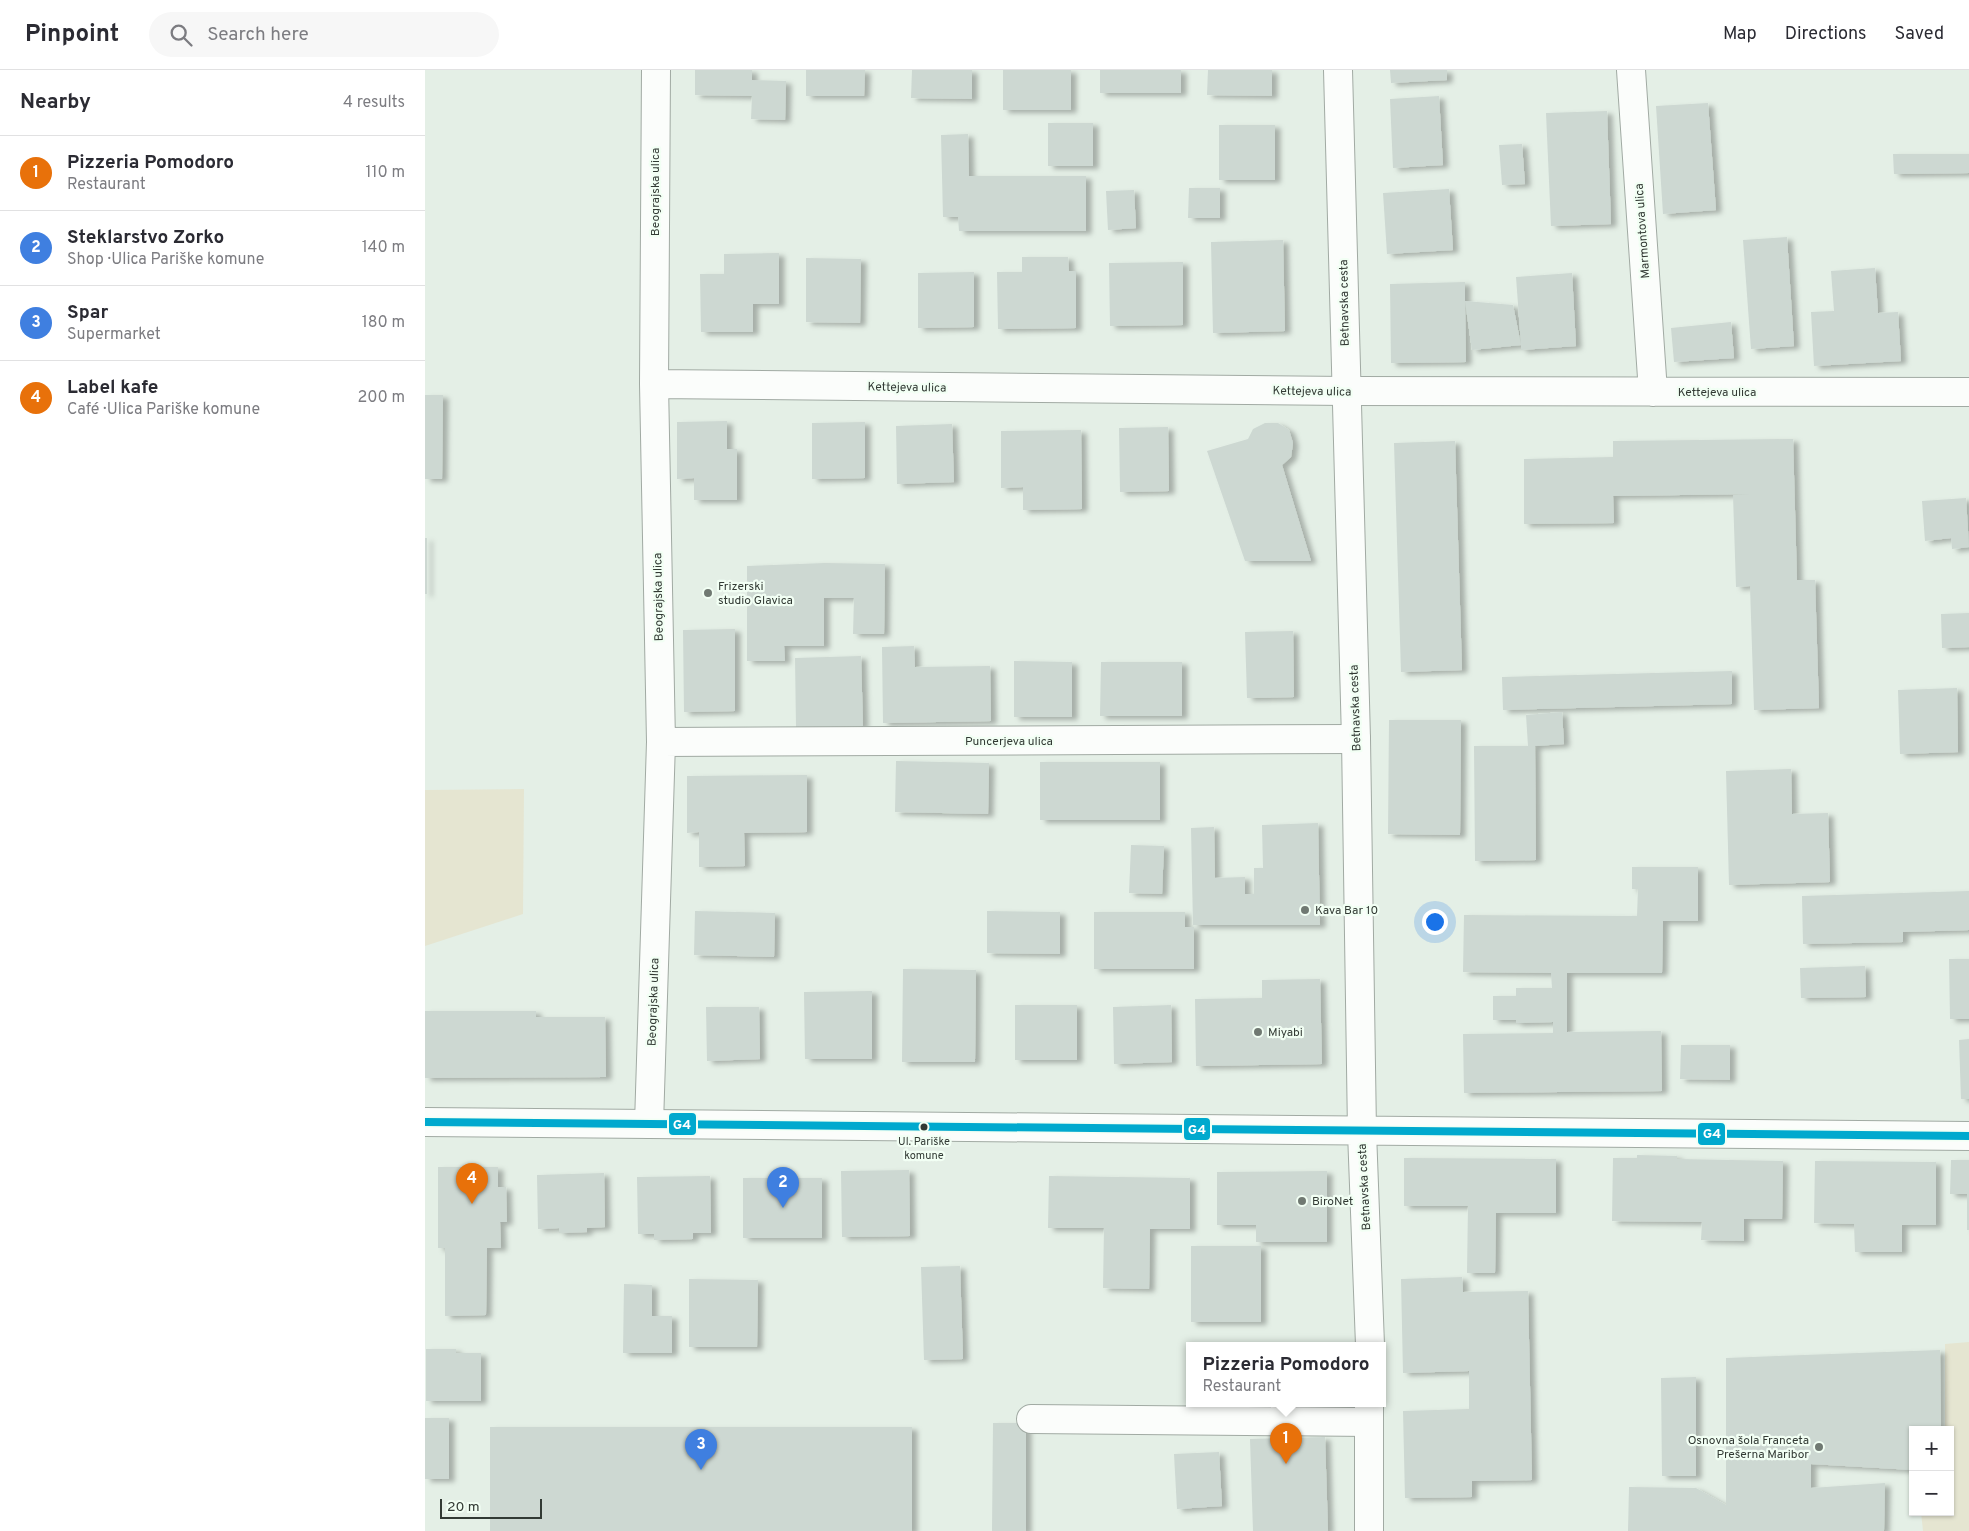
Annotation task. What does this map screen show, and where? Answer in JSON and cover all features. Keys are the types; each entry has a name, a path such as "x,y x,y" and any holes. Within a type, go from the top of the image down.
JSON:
{"street":[{"name":"Beograjska ulica","path":"649,1124 661,742 654,384 656,70"},
{"name":"Betnavska cesta","path":"1338,70 1356,739 1362,1132 1370,1342"},
{"name":"Marmontova ulica","path":"1631,70 1653,392"},
{"name":"Kettejeva ulica","path":"654,384 1346,391 1969,392"},
{"name":"Puncerjeva ulica","path":"661,742 1356,739"},
{"path":"425,1122 1362,1132 1969,1136"},
{"path":"1031,1419 1369,1412 1369,1531"}],"green space":[{"path":"524,789 523,914 425,946 425,790"},
{"path":"1969,1342 1969,1531 1923,1531 1921,1516 1954,1516 1954,1426 1945,1426 1945,1344"}],"building":[{"path":"695,70 752,70 752,80 786,81 785,120 751,119 752,96 695,95"},
{"path":"806,70 865,70 864,96 806,96"},
{"path":"912,70 972,70 972,99 911,98"},
{"path":"1003,70 1071,70 1071,110 1003,110"},
{"path":"1100,70 1181,70 1181,93 1100,93"},
{"path":"1208,70 1272,70 1272,96 1207,95"},
{"path":"1390,70 1447,70 1447,80 1391,83"},
{"path":"1439,96 1443,165 1393,168 1390,99"},
{"path":"1708,103 1716,210 1663,214 1656,106"},
{"path":"1607,111 1611,224 1551,226 1546,113"},
{"path":"1048,123 1093,123 1093,166 1048,166"},
{"path":"1219,125 1275,125 1275,180 1219,180"},
{"path":"968,134 969,176 1086,176 1086,231 959,231 958,217 943,217 941,135"},
{"path":"1522,144 1525,184 1502,185 1499,145"},
{"path":"1893,154 1969,154 1969,173 1894,174"},
{"path":"1189,188 1220,188 1220,218 1188,218"},
{"path":"1449,189 1453,250 1387,254 1383,193"},
{"path":"1134,190 1136,228 1108,230 1106,191"},
{"path":"1787,237 1794,346 1751,349 1743,240"},
{"path":"1283,240 1285,331 1213,333 1211,242"},
{"path":"779,253 779,304 753,304 753,332 701,332 700,274 724,274 724,254"},
{"path":"1022,257 1068,257 1069,271 1076,271 1076,328 998,329 997,272 1022,272"},
{"path":"806,258 861,259 860,323 806,322"},
{"path":"1183,262 1183,325 1110,326 1109,263"},
{"path":"1875,268 1878,313 1898,312 1901,361 1814,366 1811,312 1834,311 1831,271"},
{"path":"974,272 974,327 918,328 918,273"},
{"path":"1572,273 1576,346 1521,350 1516,277"},
{"path":"1465,282 1466,362 1391,363 1390,284"},
{"path":"1465,301 1513,305 1521,345 1472,350"},
{"path":"1731,322 1734,358 1674,362 1671,328"},
{"path":"425,395 443,395 442,479 425,479"},
{"path":"727,421 727,449 737,449 737,500 694,500 694,478 677,479 677,422"},
{"path":"865,422 865,478 812,479 812,423"},
{"path":"1265,423 1278,423 1289,430 1293,443 1291,457 1282,465 1311,561 1245,561 1207,451 1248,439 1253,429"},
{"path":"952,424 954,482 897,484 896,426"},
{"path":"1168,427 1169,491 1120,492 1119,428"},
{"path":"1081,430 1082,509 1023,510 1023,487 1001,488 1001,431"},
{"path":"1793,439 1797,580 1815,580 1819,708 1754,710 1750,586 1736,587 1733,495 1749,494 1613,496 1614,523 1524,524 1524,459 1613,457 1613,441"},
{"path":"1455,441 1462,670 1401,672 1394,443"},
{"path":"1966,498 1969,547 1952,549 1951,538 1925,541 1922,501"},
{"path":"425,538 427,538 427,594 425,594"},
{"path":"825,563 885,564 884,634 853,634 854,598 824,598 824,646 784,646 785,661 747,661 747,566"},
{"path":"1969,613 1969,647 1942,648 1941,614"},
{"path":"735,629 735,711 684,712 683,630"},
{"path":"1293,631 1294,697 1247,698 1245,632"},
{"path":"914,646 915,667 990,666 991,721 883,723 882,647"},
{"path":"861,656 863,726 796,727 795,658"},
{"path":"1014,661 1072,662 1072,717 1014,717"},
{"path":"1101,662 1182,662 1182,716 1100,716"},
{"path":"1732,671 1732,704 1503,710 1502,677"},
{"path":"1957,688 1958,752 1900,754 1898,690"},
{"path":"1562,712 1564,744 1535,746 1536,860 1475,861 1474,746 1528,746 1526,715"},
{"path":"1389,720 1461,720 1460,835 1388,834"},
{"path":"896,761 989,763 988,814 895,812"},
{"path":"1040,762 1160,762 1160,820 1040,820"},
{"path":"1791,769 1792,814 1828,813 1830,882 1729,885 1726,771"},
{"path":"807,775 807,832 744,833 745,866 699,867 699,832 687,833 687,776"},
{"path":"1318,823 1320,925 1193,925 1191,828 1214,827 1215,878 1245,877 1245,894 1254,894 1254,868 1263,868 1262,825"},
{"path":"1131,845 1164,846 1162,894 1129,893"},
{"path":"1632,867 1698,867 1698,921 1663,921 1662,973 1567,973 1567,1032 1661,1031 1662,1091 1464,1093 1463,1034 1553,1033 1553,1022 1516,1023 1516,1020 1493,1020 1493,996 1516,996 1516,988 1552,988 1551,973 1463,972 1464,915 1637,916 1638,889 1632,889"},
{"path":"1969,891 1969,930 1903,932 1903,942 1803,944 1802,896"},
{"path":"695,911 775,913 774,957 694,955"},
{"path":"987,911 1060,912 1060,954 987,953"},
{"path":"1094,912 1185,912 1185,927 1194,927 1194,969 1094,969"},
{"path":"1949,959 1969,959 1969,1019 1950,1019"},
{"path":"1865,966 1866,997 1801,998 1800,968"},
{"path":"903,969 976,970 975,1062 902,1062"},
{"name":"Miyabi","path":"1320,979 1322,1064 1196,1066 1195,999 1262,998 1262,980"},
{"path":"872,991 872,1059 805,1059 804,992"},
{"path":"1015,1005 1077,1005 1077,1060 1015,1060"},
{"path":"1171,1005 1172,1062 1114,1064 1113,1007"},
{"path":"706,1007 759,1007 760,1059 707,1061"},
{"path":"425,1011 536,1011 536,1017 605,1017 606,1077 425,1078"},
{"path":"1969,1039 1969,1099 1961,1099 1959,1040"},
{"path":"1681,1045 1730,1045 1730,1080 1680,1079"},
{"path":"1637,1155 1677,1156 1677,1159 1783,1161 1782,1219 1744,1219 1744,1241 1701,1240 1702,1222 1612,1221 1613,1158 1637,1158"},
{"path":"1404,1158 1556,1159 1556,1213 1496,1213 1495,1273 1467,1273 1468,1206 1404,1206"},
{"path":"1951,1160 1969,1160 1969,1230 1967,1230 1967,1194 1950,1194"},
{"path":"1815,1161 1936,1162 1936,1225 1902,1225 1902,1252 1855,1252 1854,1224 1814,1223"},
{"path":"438,1167 498,1167 498,1187 506,1187 507,1222 500,1222 501,1248 487,1248 486,1315 445,1316 445,1248 438,1248"},
{"path":"909,1170 910,1236 842,1237 841,1171"},
{"path":"1327,1171 1327,1242 1256,1242 1256,1225 1217,1225 1217,1172"},
{"path":"604,1173 605,1227 587,1228 587,1232 559,1233 559,1228 538,1229 537,1175"},
{"path":"710,1176 711,1233 693,1233 693,1239 654,1240 654,1234 638,1234 637,1177"},
{"path":"1049,1176 1190,1178 1190,1229 1150,1229 1149,1289 1103,1288 1104,1228 1048,1228"},
{"path":"743,1178 822,1178 822,1238 743,1238"},
{"path":"1191,1246 1261,1246 1261,1322 1191,1322"},
{"path":"960,1266 963,1359 924,1360 921,1267"},
{"path":"1462,1277 1463,1292 1528,1291 1532,1480 1472,1481 1472,1497 1405,1498 1403,1411 1469,1409 1469,1371 1403,1373 1401,1279"},
{"path":"689,1279 758,1280 757,1347 689,1347"},
{"path":"624,1284 652,1285 652,1316 672,1316 672,1353 623,1353"},
{"path":"426,1349 456,1349 456,1353 481,1353 481,1401 426,1401"},
{"name":"Osnovna šola Franceta Prešerna Maribor","path":"1940,1350 1941,1426 1909,1426 1909,1470 1811,1464 1811,1488 1885,1483 1884,1531 1628,1531 1629,1487 1696,1488 1726,1505 1726,1358"},
{"path":"1696,1377 1696,1476 1662,1476 1661,1378"},
{"path":"425,1418 449,1418 449,1479 425,1479"},
{"path":"993,1423 1026,1423 1026,1531 992,1531"},
{"path":"490,1427 912,1427 912,1531 490,1531"},
{"path":"1325,1437 1328,1531 1253,1531 1250,1439"},
{"path":"1219,1452 1222,1506 1177,1509 1174,1454"}],"transit line":[{"name":"G4","path":"425,1122 1969,1136"}],"place":[{"name":"Frizerski studio Glavica","path":"708,593"},
{"name":"Kava Bar 10","path":"1305,910"},
{"name":"Miyabi","path":"1258,1032"},
{"name":"Ul. Pariške komune","path":"924,1127"},
{"name":"BiroNet","path":"1302,1201"},
{"name":"Label kafe","path":"472,1204"},
{"name":"Steklarstvo Zorko","path":"783,1208"},
{"name":"Osnovna šola Franceta Prešerna Maribor","path":"1819,1447"},
{"name":"Pizzeria Pomodoro","path":"1286,1464"},
{"name":"Spar","path":"701,1470"}]}
